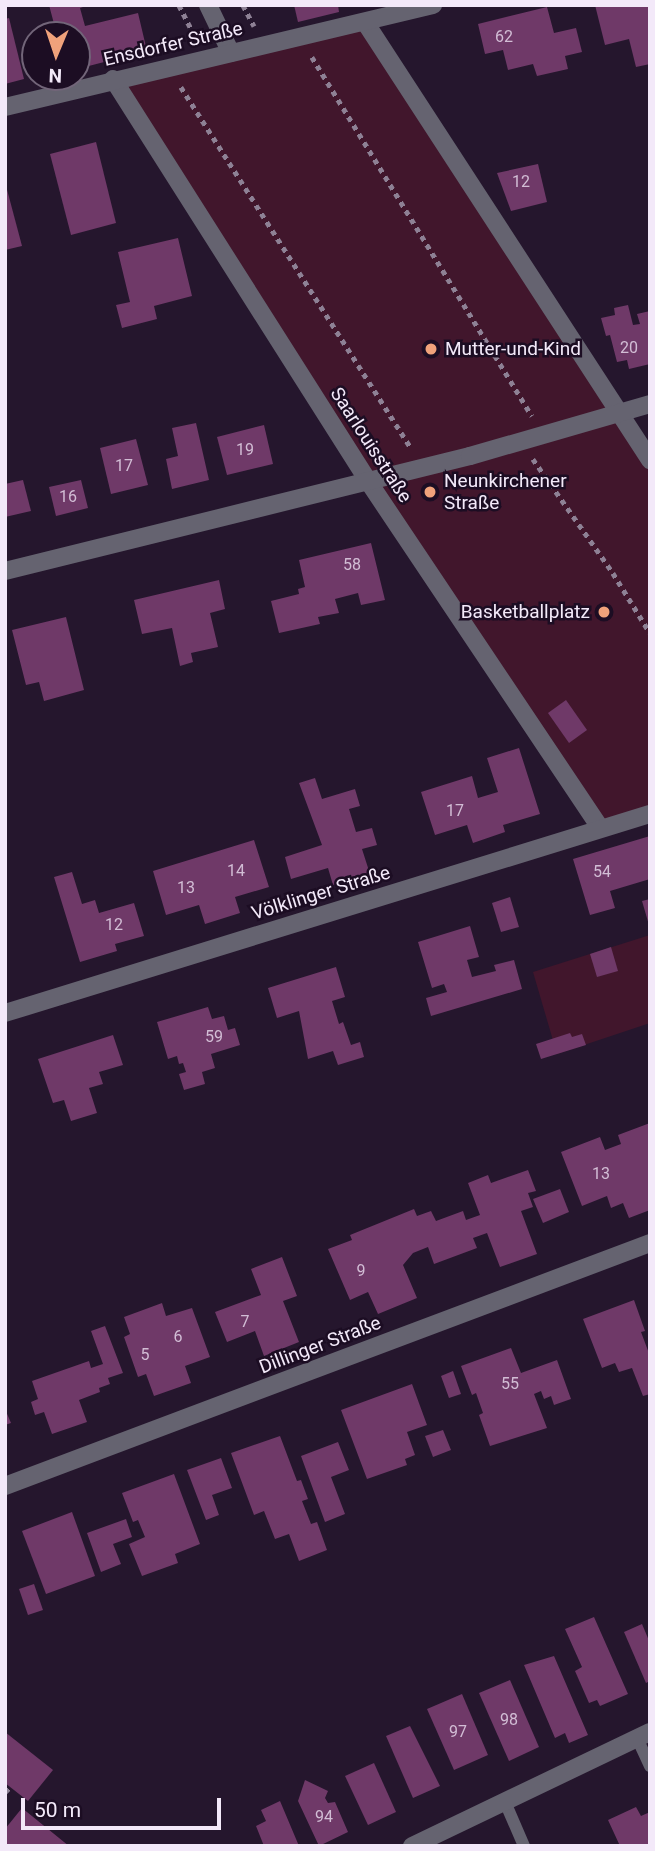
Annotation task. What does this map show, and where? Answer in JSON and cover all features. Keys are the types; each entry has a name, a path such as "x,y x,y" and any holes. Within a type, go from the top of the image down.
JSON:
{"street":[{"path":"208,5 231,52"},
{"name":"Ensdorfer Straße","path":"5,107 113,79 433,5"},
{"path":"365,22 650,460"},
{"name":"Saarlouisstraße","path":"113,79 368,481 600,828"},
{"path":"5,571 424,467 650,404"},
{"name":"Völklinger Straße","path":"5,1013 650,814"},
{"name":"Dillinger Straße","path":"5,1486 650,1243"},
{"path":"412,1846 643,1735"}],"lane":[{"path":"643,1735 650,1766"},
{"path":"505,1802 524,1846"}],"path":[{"path":"179,5 205,58"},
{"path":"299,37 544,435"},
{"path":"168,67 424,467"},
{"path":"520,441 613,573 650,633"},
{"path":"5,1792 10,1787"}],"shaded area":[{"path":"365,22 650,460 650,814 600,828 113,79"},
{"path":"650,935 650,1023 557,1054 533,972"}],"building":[{"path":"49,5 89,5 80,8 84,21 53,21"},
{"path":"294,5 338,5 339,12 298,22"},
{"path":"595,5 649,5 650,64 636,67 629,39 605,45"},
{"path":"547,7 554,33 576,28 582,52 565,56 568,69 537,76 533,64 508,70 503,50 485,54 478,24"},
{"path":"138,13 147,51 91,65 91,25"},
{"path":"9,18 21,67 21,80 5,84 5,19"},
{"path":"96,142 116,223 71,235 50,154"},
{"path":"538,164 547,202 511,211 497,173"},
{"path":"5,182 22,246 5,250"},
{"path":"178,238 192,296 154,306 157,319 122,328 116,305 130,302 118,252"},
{"path":"628,305 633,325 640,324 637,314 650,311 650,364 629,369 627,360 617,362 610,335 606,336 601,318 615,315 614,308"},
{"path":"196,423 209,480 172,489 166,459 178,456 172,428"},
{"path":"264,425 273,464 227,475 217,437"},
{"path":"136,439 148,485 111,494 100,448"},
{"path":"23,480 31,511 5,517 5,484"},
{"path":"81,480 88,508 56,516 49,487"},
{"path":"371,543 385,600 361,605 358,593 335,599 339,613 318,617 320,624 279,633 271,601 299,594 298,589 305,587 299,560"},
{"path":"219,580 225,609 210,613 218,647 191,653 193,662 180,666 172,628 142,634 134,600"},
{"path":"66,617 84,690 44,701 39,682 26,685 12,630"},
{"path":"566,700 587,730 569,743 548,713"},
{"path":"519,748 540,814 503,825 505,832 473,843 467,825 435,835 421,792 472,776 478,798 498,792 487,758"},
{"path":"315,778 322,799 355,789 360,806 349,809 356,832 372,828 377,845 362,849 370,874 333,885 328,868 291,879 285,857 322,845 299,783"},
{"path":"650,836 650,879 610,891 615,908 590,915 573,859"},
{"path":"254,840 269,887 235,897 240,913 205,924 199,905 166,915 153,871"},
{"path":"72,872 82,904 95,900 99,913 134,903 144,936 115,944 117,951 80,962 54,877"},
{"path":"510,897 519,927 501,932 492,903"},
{"path":"650,899 650,925 649,925 642,901"},
{"path":"470,926 479,957 467,960 472,977 496,971 494,965 514,960 522,989 431,1016 426,998 447,992 444,984 432,988 418,942"},
{"path":"611,947 618,971 597,977 590,954"},
{"path":"336,967 345,997 332,1001 339,1024 343,1022 351,1045 360,1042 364,1057 338,1065 333,1051 308,1059 299,1011 277,1018 268,988"},
{"path":"208,1007 212,1019 224,1016 228,1030 235,1028 240,1045 211,1054 215,1068 202,1072 205,1084 184,1090 179,1074 186,1072 183,1063 179,1064 177,1056 168,1059 157,1022"},
{"path":"570,1033 572,1037 582,1034 586,1045 541,1059 536,1044"},
{"path":"113,1035 123,1065 99,1072 103,1084 89,1088 97,1113 71,1121 64,1100 53,1103 38,1059"},
{"path":"650,1123 650,1210 629,1218 623,1203 611,1208 607,1196 582,1206 561,1152 600,1137 605,1150 621,1144 618,1135"},
{"path":"528,1170 536,1191 528,1193 533,1207 521,1211 537,1254 500,1267 487,1233 473,1238 477,1248 434,1264 428,1247 413,1253 403,1265 417,1298 378,1314 368,1292 350,1300 328,1249 352,1240 350,1235 414,1209 417,1216 431,1211 436,1221 463,1211 466,1220 480,1215 468,1183 488,1175 491,1183"},
{"path":"560,1189 569,1212 543,1223 533,1199"},
{"path":"282,1257 297,1296 283,1301 299,1342 264,1356 255,1331 227,1342 215,1312 261,1295 251,1269"},
{"path":"634,1300 650,1356 650,1394 643,1396 632,1368 619,1372 615,1363 602,1368 583,1319"},
{"path":"162,1303 166,1316 192,1308 210,1357 185,1366 191,1383 154,1396 146,1374 138,1377 124,1337 130,1334 124,1317"},
{"path":"105,1326 123,1373 108,1378 110,1384 99,1388 100,1392 79,1400 87,1422 52,1434 44,1412 35,1415 31,1402 38,1399 32,1381 89,1361 91,1368 103,1364 91,1331"},
{"path":"511,1348 521,1373 557,1360 571,1399 554,1405 551,1396 544,1399 541,1391 534,1394 547,1428 490,1446 479,1415 483,1413 476,1393 472,1395 461,1366"},
{"path":"453,1371 461,1394 449,1398 441,1376"},
{"path":"412,1384 427,1425 407,1432 415,1455 405,1459 407,1465 367,1479 341,1410"},
{"path":"5,1409 11,1423 5,1425"},
{"path":"443,1430 451,1450 433,1457 425,1436"},
{"path":"280,1436 297,1481 301,1480 308,1499 302,1501 311,1524 317,1522 327,1550 299,1561 289,1534 275,1539 264,1511 254,1515 231,1453"},
{"path":"338,1442 349,1470 331,1477 345,1514 325,1522 301,1456"},
{"path":"221,1458 232,1488 212,1495 219,1515 206,1520 187,1470"},
{"path":"174,1474 200,1544 175,1554 178,1563 142,1576 129,1544 145,1537 138,1520 133,1522 122,1493"},
{"path":"72,1512 95,1576 46,1594 22,1531"},
{"path":"126,1519 132,1537 113,1544 121,1564 101,1572 87,1533"},
{"path":"34,1584 43,1610 28,1615 19,1589"},
{"path":"594,1617 628,1694 600,1706 597,1700 589,1703 575,1671 582,1667 565,1629"},
{"path":"642,1624 650,1643 650,1681 646,1683 624,1632"},
{"path":"554,1656 588,1735 569,1743 565,1733 555,1738 524,1665"},
{"path":"510,1680 539,1747 509,1761 479,1693"},
{"path":"462,1694 488,1755 454,1770 427,1709"},
{"path":"410,1726 440,1786 413,1798 386,1736"},
{"path":"5,1732 53,1770 28,1801 5,1783"},
{"path":"374,1763 396,1812 368,1825 345,1776"},
{"path":"305,1780 328,1791 325,1798 328,1803 335,1802 348,1832 319,1846 298,1801"},
{"path":"280,1801 299,1846 264,1846 256,1826 266,1821 261,1810"},
{"path":"636,1807 641,1816 650,1812 650,1846 620,1846 608,1820"},
{"path":"22,1808 69,1846 5,1846 5,1829"}],"place":[{"name":"Mutter-und-Kind","path":"431,349"},
{"name":"Neunkirchener Straße","path":"430,492"},
{"name":"Basketballplatz","path":"604,612"}]}
